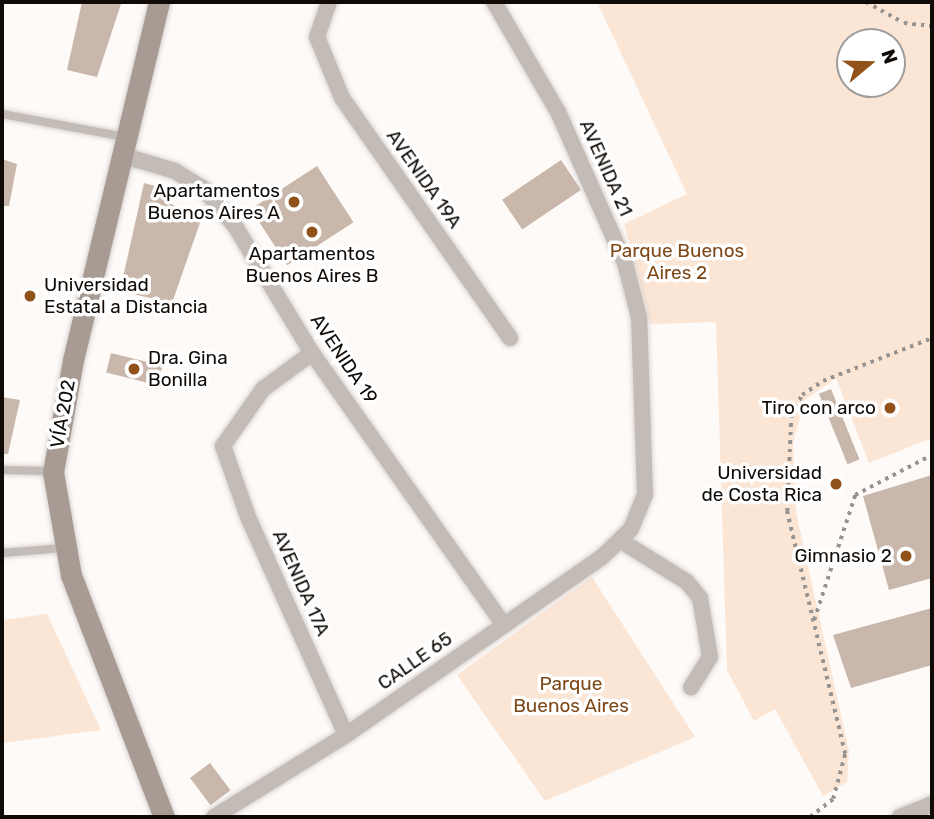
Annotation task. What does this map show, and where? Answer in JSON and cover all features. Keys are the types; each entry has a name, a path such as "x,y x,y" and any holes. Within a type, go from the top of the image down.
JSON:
{"main road":[{"name":"VÍA 202","path":"159,2 123,146 53,472 64,548 164,817"}],"street":[{"name":"AVENIDA 19A","path":"329,2 317,37 342,97 510,338"},
{"name":"AVENIDA 21","path":"494,2 558,112 625,263 637,306 645,495 626,535"},
{"name":"AVENIDA 19","path":"123,146 204,189 235,226 312,353 504,625"},
{"name":"AVENIDA 17A","path":"312,353 263,389 223,446 248,517 346,735"},
{"name":"CALLE 65","path":"214,817 346,735 504,625 626,535"},
{"path":"626,535 687,582 700,598 710,657 691,688"},
{"path":"900,817 932,804"}],"lane":[{"path":"2,114 123,146"},
{"path":"2,470 53,472"},
{"path":"2,553 64,548"}],"path":[{"path":"866,2 904,23 932,26"},
{"path":"810,817 833,799 845,754 788,512 790,415 802,395 823,381 932,338"},
{"path":"813,622 855,495 932,456"}],"green space":[{"name":"Parque Buenos Aires 2","path":"597,2 932,2 932,438 869,463 836,378 805,400 793,442 796,512 849,751 847,782 823,796 775,709 754,721 727,670 716,322 650,324 624,224 687,194"},
{"name":"Parque Buenos Aires","path":"592,577 695,737 545,801 457,675"},
{"path":"47,614 101,730 2,743 2,620"}],"building":[{"path":"82,2 121,4 97,77 67,70"},
{"path":"2,159 17,164 9,206 2,206"},
{"path":"561,160 581,190 522,230 502,200"},
{"path":"317,166 353,222 287,265 251,209"},
{"path":"144,183 166,189 164,200 201,220 172,303 120,291"},
{"name":"Dra. Gina Bonilla","path":"111,353 162,366 158,385 106,372"},
{"path":"831,389 859,459 847,464 819,394"},
{"path":"2,397 20,400 8,454 2,454"},
{"path":"932,475 932,578 889,590 863,496"},
{"path":"932,608 932,665 851,688 833,635"},
{"path":"210,763 230,790 210,805 190,778"}],"place":[{"name":"Apartamentos Buenos Aires A","path":"294,202"},
{"name":"Apartamentos Buenos Aires B","path":"312,232"},
{"name":"Universidad Estatal a Distancia","path":"30,296"},
{"name":"Dra. Gina Bonilla","path":"134,369"},
{"name":"Tiro con arco","path":"890,408"},
{"name":"Universidad de Costa Rica","path":"836,484"},
{"name":"Gimnasio 2","path":"906,556"}]}
